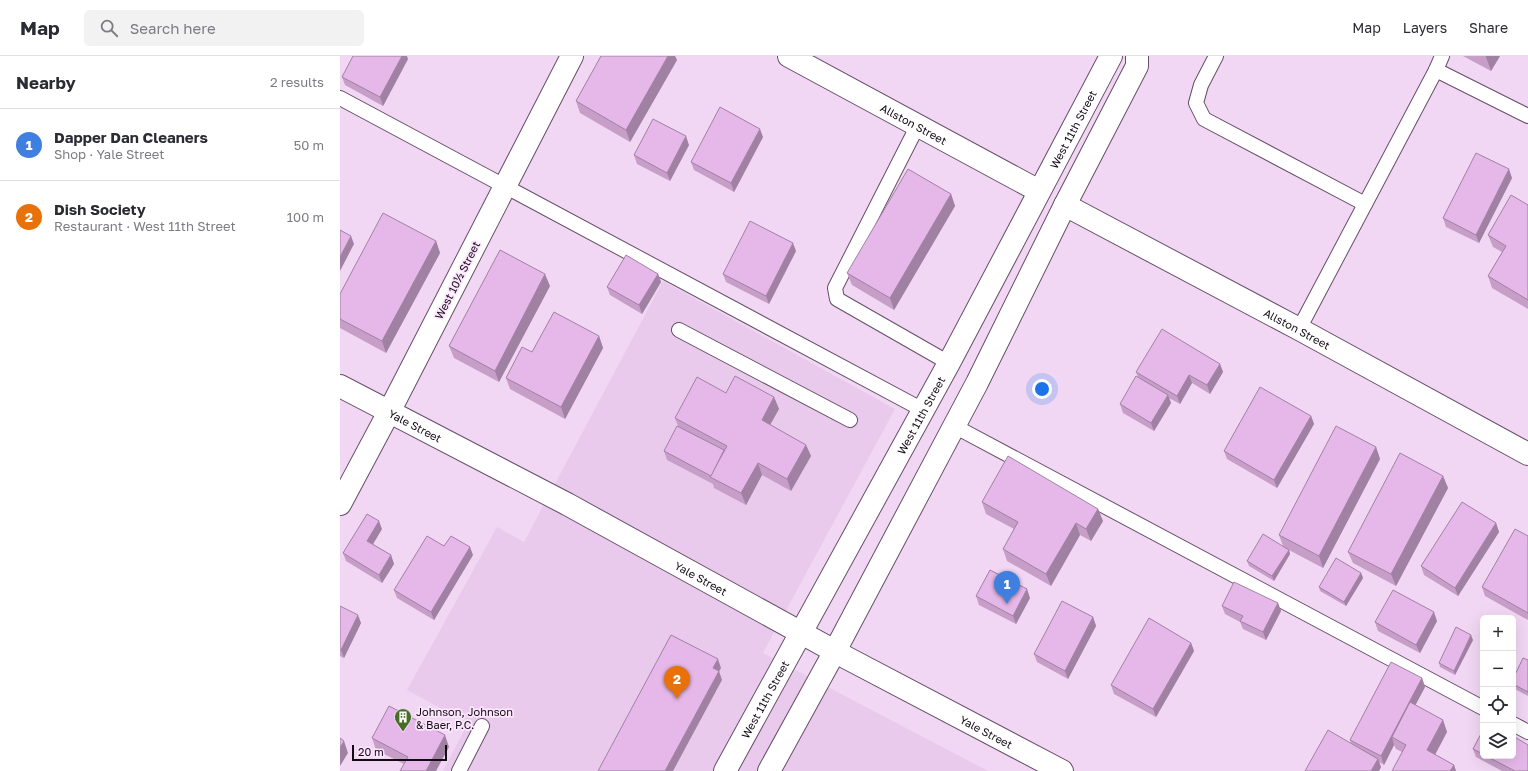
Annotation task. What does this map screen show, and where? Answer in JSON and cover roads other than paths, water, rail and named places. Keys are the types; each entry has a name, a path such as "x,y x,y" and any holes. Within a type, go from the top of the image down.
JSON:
{"main road":[{"name":"West 10½ Street","path":"340,504 389,412 572,56"},
{"name":"Allston Street","path":"789,56 1039,191"},
{"name":"West 11th Street","path":"725,771 949,363 1111,56"},
{"path":"769,771 835,651 954,426 1137,66 1137,56"},
{"name":"Allston Street","path":"1066,205 1299,329 1528,454"},
{"name":"Yale Street","path":"340,386 567,504 835,651 1062,771"}],"lane":[{"path":"1216,56 1201,85 1196,103 1204,119 1365,204"},
{"path":"1299,329 1442,56"},
{"path":"1436,70 1528,116"},
{"path":"340,98 923,410"},
{"path":"918,125 835,288 837,299 949,363"},
{"path":"679,330 850,420"},
{"path":"954,426 1480,706"},
{"path":"459,771 482,726"},
{"path":"1516,726 1528,732"}],"place":[{"name":"Dapper Dan Cleaners","path":"1007,604"},
{"name":"Dish Society","path":"677,699"},
{"name":"Johnson, Johnson & Baer, P.C.","path":"403,732"}]}
